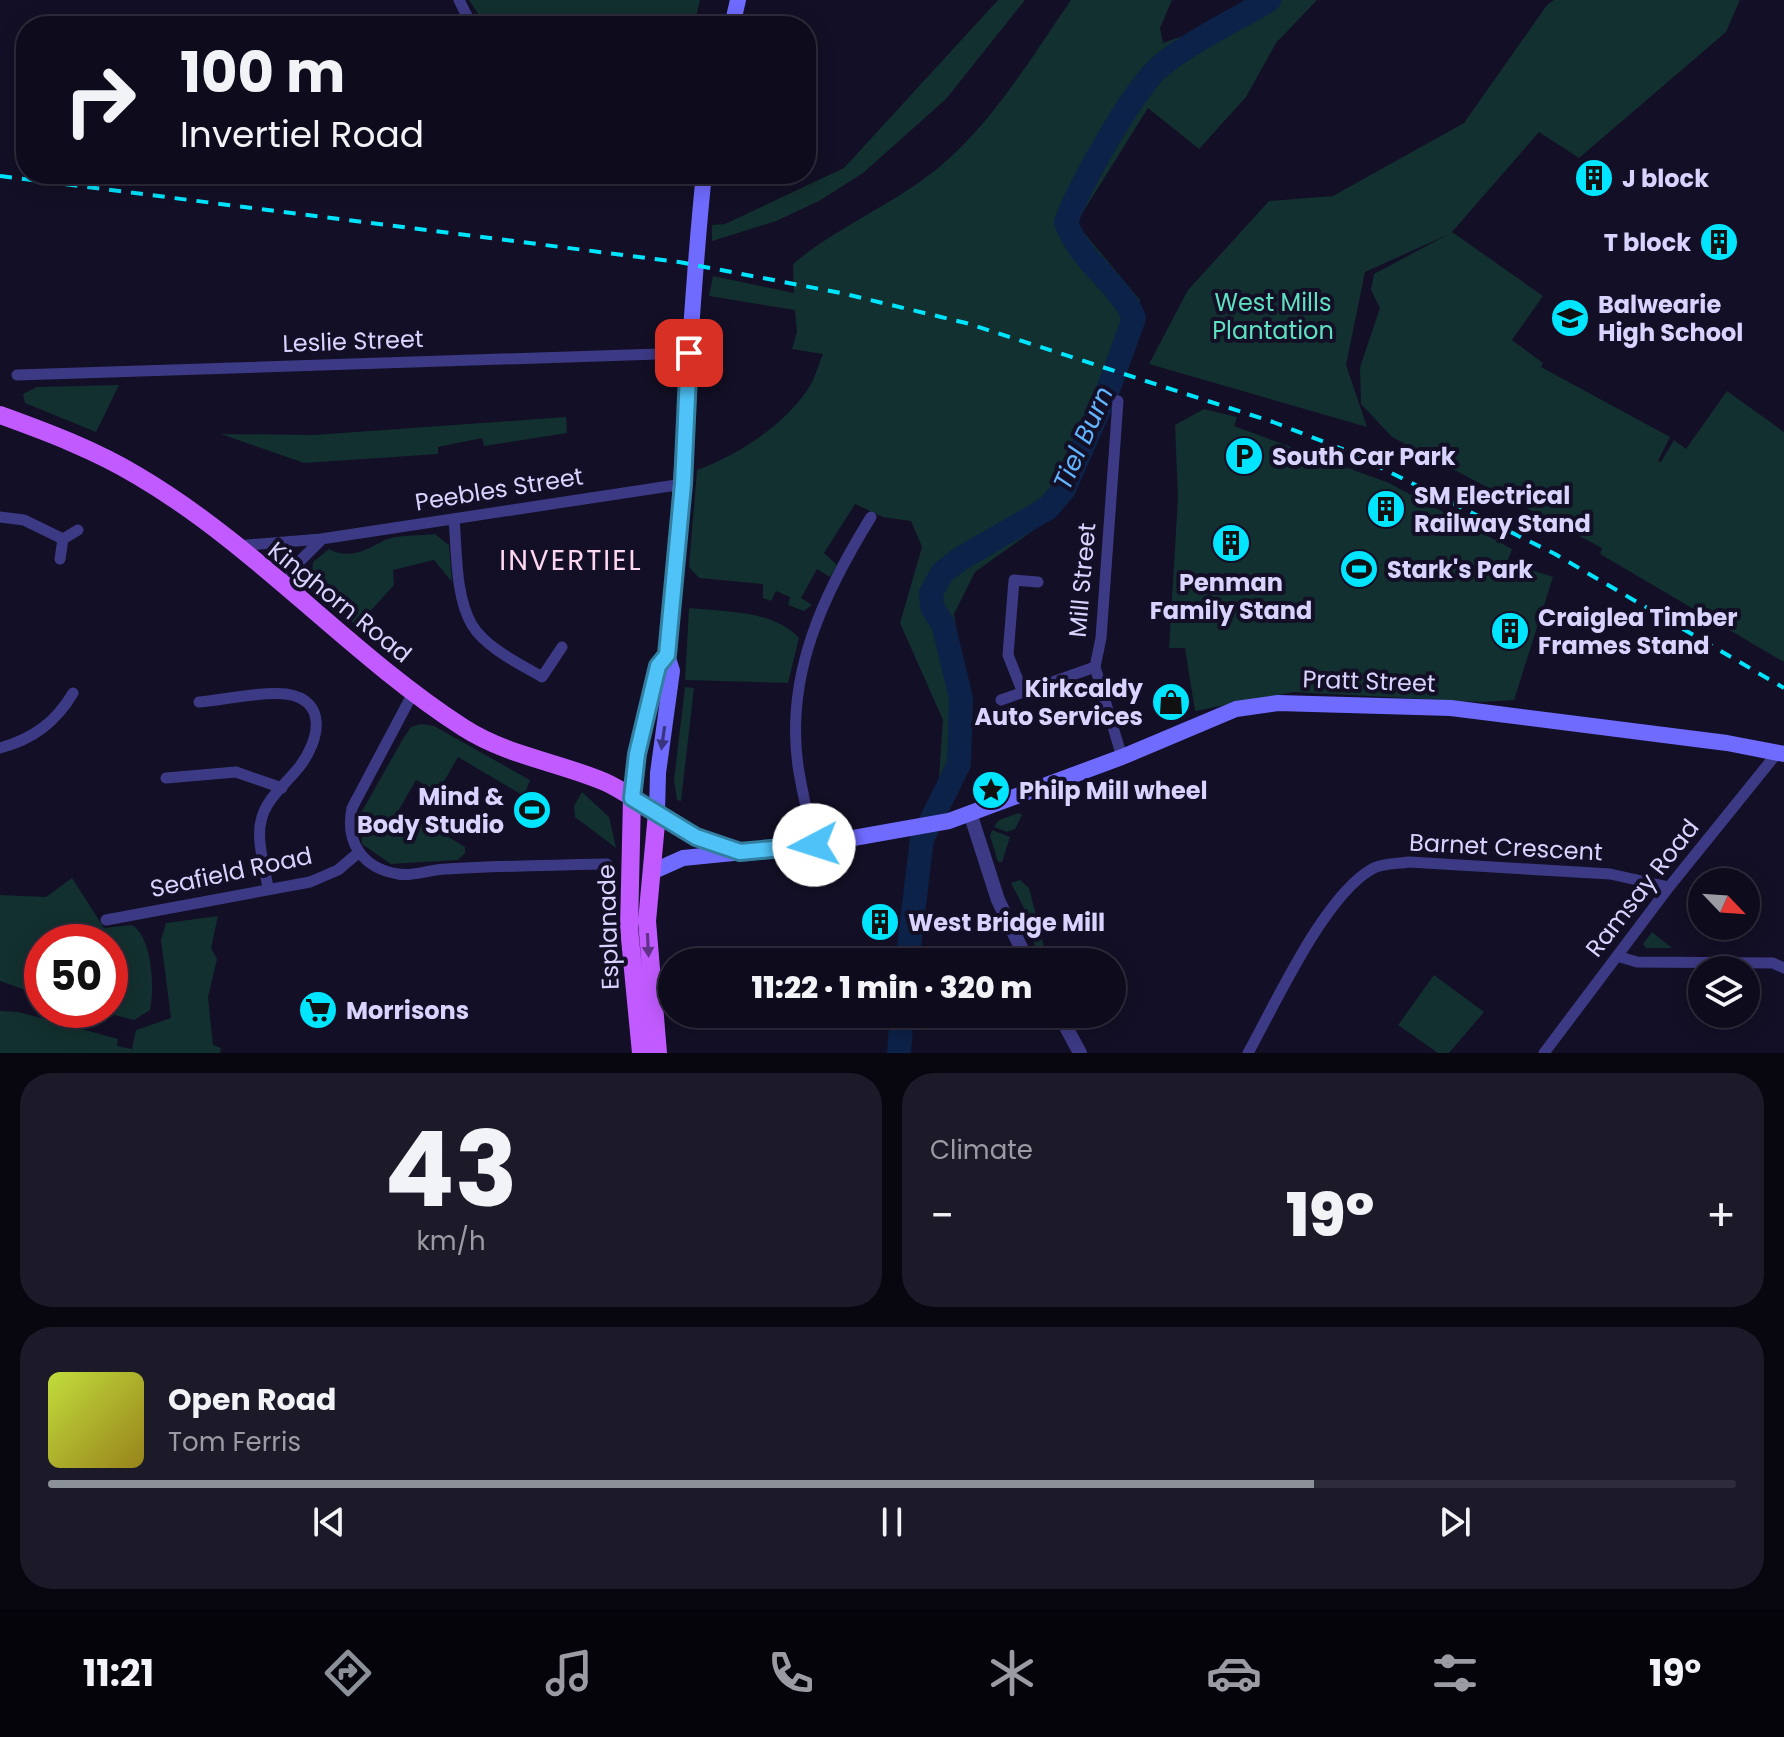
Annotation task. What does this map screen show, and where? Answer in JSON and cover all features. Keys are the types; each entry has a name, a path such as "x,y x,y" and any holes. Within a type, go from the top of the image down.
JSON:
{"main road":[{"path":"657,813 658,773 672,671 667,655 683,484 689,353 703,184"},
{"name":"Kinghorn Road","path":"0,415 70,442 137,475 234,546 413,693 491,742 605,782 657,813"},
{"path":"632,798 637,754 658,666 667,655"},
{"name":"Pratt Street","path":"654,871 683,858 814,845 949,821 1122,757 1236,709 1278,703 1451,708 1781,753"},
{"path":"632,798 658,773"},
{"name":"Esplanade","path":"632,798 629,928 641,1053"},
{"path":"629,851 647,818 657,813"},
{"path":"657,813 696,837 740,852"},
{"name":"Esplanade","path":"657,813 647,921 658,1053"}],"street":[{"name":"Leslie Street","path":"17,375 689,353"},
{"name":"Mill Street","path":"1118,401 1101,638 1095,667 1122,757"},
{"name":"Peebles Street","path":"234,546 321,539 683,484"},
{"path":"0,517 24,520 63,539"},
{"path":"814,845 798,763 799,674 812,631 832,586 871,517"},
{"path":"454,519 462,595 472,625 507,657 542,677 562,647"},
{"path":"63,539 78,530"},
{"path":"60,559 63,539"},
{"path":"285,588 296,565 321,539"},
{"name":"Mill Street","path":"1023,693 1008,655 1014,580 1038,582"},
{"name":"Mill Street","path":"1001,700 1095,667"},
{"path":"0,748 19,743 60,716 73,693"},
{"path":"413,693 352,808 349,825 352,843 358,853 372,864 399,875 442,869 607,864"},
{"path":"199,702 286,694 303,701 314,712 318,725 315,746 267,806 260,821 268,888"},
{"name":"Ramsay Road","path":"1544,1053 1669,887 1781,753"},
{"path":"166,778 236,772 282,788"},
{"path":"970,813 998,900 1021,948"},
{"name":"Seafield Road","path":"106,920 310,882 338,870 358,853"},
{"name":"Barnet Crescent","path":"1248,1053 1331,908 1359,878 1376,867 1409,862 1610,874 1669,887"},
{"path":"1617,956 1637,962 1773,963 1784,968"},
{"path":"1067,1028 1080,1053"}],"green space":[{"path":"469,0 700,0 696,16 479,16"},
{"path":"998,0 1025,0 946,99 863,173 819,201 776,221 712,241 712,225 725,224 810,184 816,184 816,181 844,168"},
{"path":"1071,0 1172,0 1160,28 1163,43 1202,29 1245,0 1317,0 1276,43 1246,97 1199,149 1148,108 1076,223 1140,300 1137,321 1076,482 1052,517 975,572 954,614 971,718 957,791 939,777 943,720 900,623 922,547 911,521 883,517 855,504 824,553 837,565 830,577 817,569 801,598 812,605 804,611 788,605 790,597 776,591 771,601 763,598 763,584 699,578 689,567 697,470 744,447 786,415 810,385 823,354 792,349 797,332 795,310 709,296 713,276 794,293 793,264 920,182 976,132 1010,89"},
{"name":"West Mills Plantation","path":"1554,0 1740,0 1726,32 1579,158 1539,132 1452,232 1543,296 1512,340 1543,363 1541,367 1670,437 1658,461 1661,462 1674,440 1686,449 1727,391 1784,432 1784,662 1600,554 1602,548 1392,437 1361,404 1360,367 1380,308 1371,290 1374,274 1447,235 1365,272 1346,365 1367,427 1149,364 1188,290 1269,201 1333,196 1464,123 1547,5"},
{"path":"119,385 96,432 25,403 23,394 37,387"},
{"name":"Stark's Park","path":"1204,409 1237,417 1234,426 1389,483 1512,549 1507,562 1553,577 1514,700 1480,702 1294,692 1195,711 1185,648 1169,648 1178,498 1175,425"},
{"path":"566,417 567,433 484,446 482,438 438,447 438,454 304,463 221,434 314,435"},
{"path":"435,534 449,545 452,582 434,560 393,570 394,585 357,626 311,587 313,562 329,549 350,554 395,537"},
{"path":"689,608 763,617 788,629 799,638 788,683 685,680"},
{"path":"685,687 694,688 681,801 677,800 674,780"},
{"path":"421,724 434,726 530,780 524,796 458,757 438,792 416,780 393,820 415,832 422,821 465,847 465,853 458,860 391,864 362,844 361,813 404,737 411,727"},
{"path":"582,792 609,817 616,848 575,817 574,806"},
{"path":"1019,813 1022,815 1015,829 1007,832 994,827 999,820"},
{"path":"992,830 1010,837 1002,862 998,862 990,836"},
{"path":"72,878 101,924 24,924 24,990 0,981 0,895 46,897"},
{"path":"1020,880 1029,888 1044,948 1035,948 1025,918 1028,916 1011,883"},
{"path":"218,916 211,948 217,959 208,997 213,1045 221,1048 220,1053 0,1053 0,1011 24,1013 24,1028 78,1028 118,1039 117,1046 132,1049 136,1030 171,1018 161,940 166,923"},
{"path":"128,925 132,925 144,940 152,976 150,1010 134,1020 128,1018"},
{"path":"1652,932 1672,948 1646,948 1643,944"},
{"path":"1434,975 1484,1012 1449,1053 1438,1053 1398,1025"}],"waterway":[{"name":"Tiel Burn","path":"909,948 922,839 959,764 961,698 943,624 932,607 931,593 942,573 960,559 1048,508 1064,489 1109,387 1134,318 1119,294 1080,249 1066,222 1109,138 1151,75 1188,46 1269,0"},
{"name":"Tiel Burn","path":"899,1053 901,1028"}],"railway":[{"path":"0,176 16,178"},
{"path":"63,184 679,262 841,293 966,323 1273,422 1345,450 1555,554 1784,688"}],"place":[{"name":"J block","path":"1594,178"},
{"name":"T block","path":"1719,242"},
{"name":"Balwearie High School","path":"1570,318"},
{"name":"South Car Park","path":"1244,456"},
{"name":"SM Electrical Railway Stand","path":"1386,509"},
{"name":"Penman Family Stand","path":"1231,543"},
{"name":"Stark's Park","path":"1359,569"},
{"name":"Craiglea Timber Frames Stand","path":"1510,631"},
{"name":"Kirkcaldy Auto Services","path":"1171,702"},
{"name":"Philp Mill wheel","path":"991,790"},
{"name":"Mind & Body Studio","path":"532,810"},
{"name":"West Bridge Mill","path":"880,922"},
{"name":"Morrisons","path":"318,1010"}],"district":[{"name":"INVERTIEL","path":"571,560"}],"route":[{"path":"689,353 683,484 667,655 658,666 637,754 632,798 696,837 740,852 814,845"}]}
